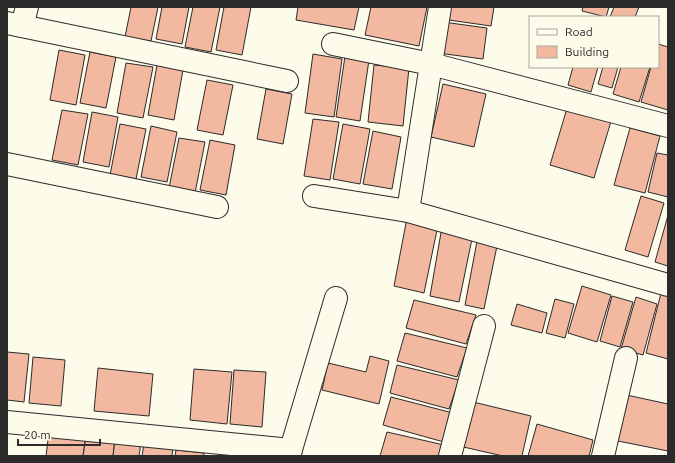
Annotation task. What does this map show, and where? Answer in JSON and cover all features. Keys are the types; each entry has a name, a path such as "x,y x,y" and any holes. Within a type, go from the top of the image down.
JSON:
{"street":[{"path":"408,211 440,7"},
{"path":"19,19 287,81"},
{"path":"333,44 431,64 668,126"},
{"path":"7,164 217,206"},
{"path":"314,196 408,211 668,285"},
{"path":"7,422 290,453 336,298"},
{"path":"450,456 484,326"},
{"path":"603,456 626,358"}],"building":[{"path":"131,7 158,7 151,41 125,37"},
{"path":"162,7 189,7 182,44 156,39"},
{"path":"193,7 220,7 211,52 185,47"},
{"path":"224,7 251,7 242,55 216,50"},
{"path":"298,7 359,7 354,30 296,20"},
{"path":"371,7 427,7 419,46 365,35"},
{"path":"451,7 494,7 491,26 449,20"},
{"path":"583,7 609,7 606,16 582,11"},
{"path":"614,7 639,7 635,16 610,16"},
{"path":"443,22 487,28 483,59 438,53"},
{"path":"659,44 668,47 668,110 641,102 651,68 659,68"},
{"path":"59,50 85,55 76,105 50,100"},
{"path":"90,52 116,57 106,108 80,103"},
{"path":"313,54 342,59 334,117 305,113"},
{"path":"345,56 369,60 360,121 336,117"},
{"path":"126,63 153,67 143,118 117,113"},
{"path":"157,65 183,70 174,120 148,115"},
{"path":"374,65 409,68 403,126 368,122"},
{"path":"573,68 598,68 591,92 568,85"},
{"path":"603,68 618,68 612,88 598,84"},
{"path":"621,68 650,68 639,102 613,94"},
{"path":"207,80 233,85 223,135 197,130"},
{"path":"443,84 486,94 474,147 431,137"},
{"path":"266,89 292,94 283,144 257,139"},
{"path":"568,105 612,118 594,178 550,165"},
{"path":"62,110 88,114 78,165 52,160"},
{"path":"92,112 118,117 109,167 83,162"},
{"path":"313,119 339,122 330,180 304,176"},
{"path":"120,124 146,129 136,179 110,175"},
{"path":"343,124 370,129 360,184 333,179"},
{"path":"151,126 177,132 167,182 141,177"},
{"path":"630,128 660,136 645,193 614,185"},
{"path":"373,131 401,137 392,189 363,184"},
{"path":"179,138 205,142 195,193 169,188"},
{"path":"210,140 235,145 226,195 200,190"},
{"path":"657,153 668,155 668,197 648,192"},
{"path":"641,196 664,203 648,257 625,250"},
{"path":"668,215 668,266 655,262"},
{"path":"407,218 438,225 424,293 394,286"},
{"path":"442,227 473,234 459,302 430,296"},
{"path":"478,236 498,241 484,309 465,305"},
{"path":"582,286 611,295 597,342 568,333"},
{"path":"661,293 668,295 668,359 646,353"},
{"path":"612,296 633,302 620,347 600,341"},
{"path":"636,297 657,304 643,355 621,349"},
{"path":"555,299 574,304 565,338 546,333"},
{"path":"414,300 476,315 466,344 406,328"},
{"path":"517,304 547,313 542,333 511,325"},
{"path":"405,333 467,348 457,377 397,361"},
{"path":"7,352 29,354 24,402 7,400"},
{"path":"370,356 389,361 379,404 322,390 328,363 366,372"},
{"path":"33,357 65,360 61,406 29,403"},
{"path":"397,365 459,380 449,409 390,393"},
{"path":"98,368 153,374 149,416 94,411"},
{"path":"194,369 232,372 227,424 190,420"},
{"path":"234,370 266,372 262,427 230,424"},
{"path":"622,394 668,404 668,451 613,440"},
{"path":"391,397 453,413 444,442 383,425"},
{"path":"469,401 531,416 522,456 503,456 459,446"},
{"path":"537,424 593,440 589,456 528,456"},
{"path":"49,431 86,436 83,456 46,456"},
{"path":"387,432 444,445 441,456 380,456"},
{"path":"86,436 115,440 113,456 83,456"},
{"path":"115,440 141,443 139,456 113,456"},
{"path":"144,444 173,448 172,456 142,456"},
{"path":"176,450 204,453 204,456 175,456"}]}
